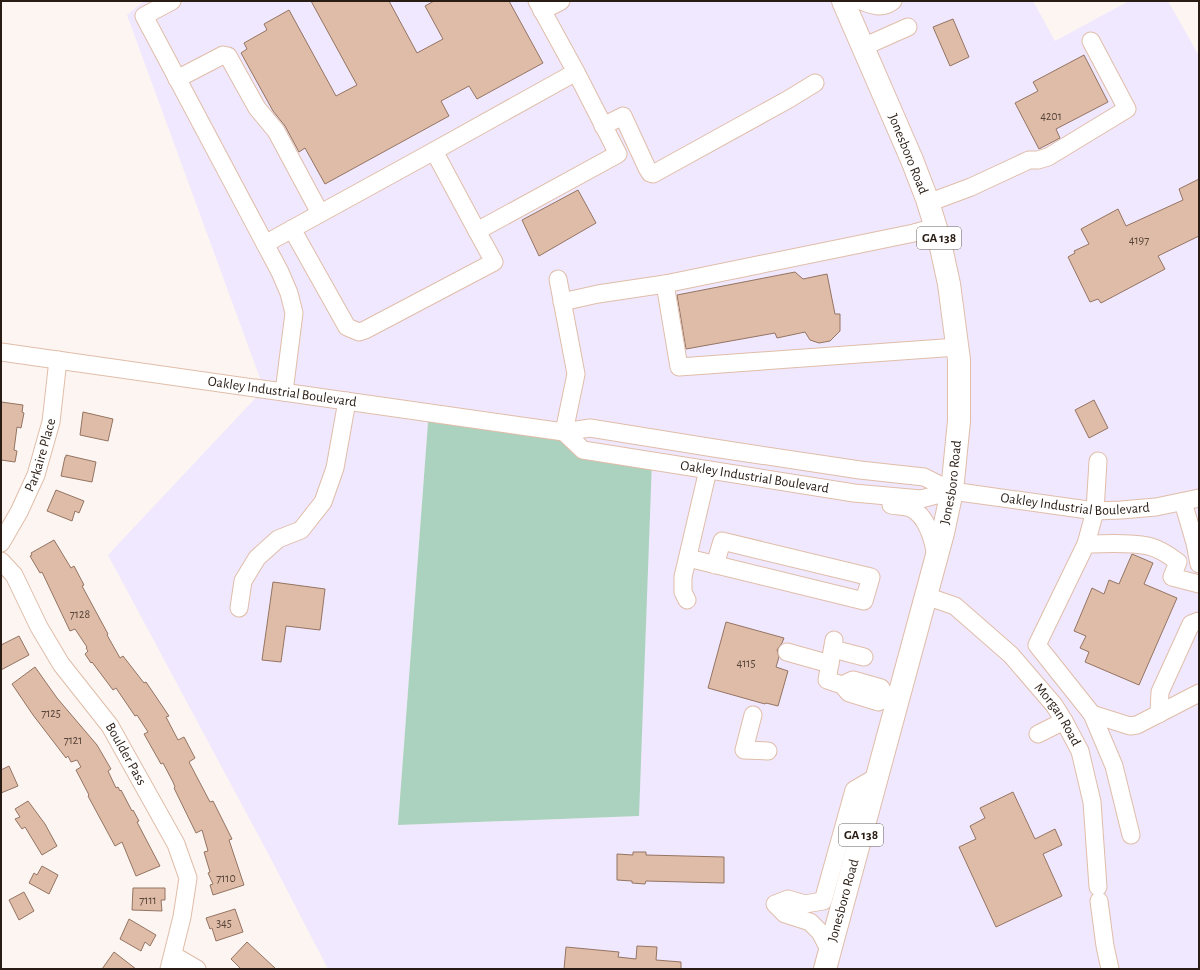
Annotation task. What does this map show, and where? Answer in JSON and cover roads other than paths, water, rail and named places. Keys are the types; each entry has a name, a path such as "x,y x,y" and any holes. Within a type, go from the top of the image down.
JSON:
{"highway":[{"name":"Jonesboro Road","path":"827,960 878,776 892,699 926,596 944,533 952,491 959,421 959,360 952,298 947,270 936,227 912,160 843,1"}],"street":[{"path":"172,1 144,16 265,244 289,293 294,313 284,392"},
{"path":"477,231 618,154 576,72 539,6 561,1"},
{"path":"861,1 881,7 889,2"},
{"path":"863,48 908,27"},
{"path":"928,203 971,187 1029,160 1038,160 1048,157 1127,109 1091,41"},
{"path":"177,79 223,55 228,56 257,108 276,131 320,213"},
{"path":"265,244 576,72"},
{"path":"603,126 623,116 647,168 650,173 653,174 789,99 815,83"},
{"path":"292,229 348,327 359,332 409,308 494,262 434,151"},
{"path":"562,302 598,294 665,284 914,233 936,227"},
{"path":"558,279 576,374 564,432"},
{"path":"665,284 679,367 957,347"},
{"name":"Oakley Industrial Boulevard","path":"1,352 564,432 590,428 860,470 924,477 952,491 1095,511 1156,507 1191,500"},
{"name":"Parkaire Place","path":"1,543 19,512 36,475 51,422 58,360"},
{"path":"239,608 243,581 257,558 278,539 301,530 323,502 335,468 347,402"},
{"name":"Oakley Industrial Boulevard","path":"564,432 584,450 854,493 921,499 952,491"},
{"path":"1098,461 1095,511 1086,544 1037,645 1092,714 1114,766 1131,835"},
{"path":"686,600 684,592 684,577 708,470"},
{"path":"786,482 796,492 909,508 916,512 923,520 934,548 936,561"},
{"path":"1191,500 1195,543 1199,564"},
{"path":"688,558 715,565 864,601 871,576 722,541 715,565"},
{"path":"1086,544 1125,544 1149,546 1178,562 1172,577 1199,584"},
{"name":"Boulder Pass","path":"1,561 14,575 39,627 60,664 110,726 176,844 188,878 182,917 171,962"},
{"name":"Morgan Road","path":"926,596 955,606 1011,655 1054,705 1080,751 1092,802 1098,894 1110,969"},
{"path":"1159,714 1160,692 1191,624 1199,621"},
{"path":"832,651 827,680 842,685 849,693 878,702 892,699"},
{"path":"787,652 832,651 864,656"},
{"path":"1092,714 1130,726 1137,725 1199,694"},
{"path":"753,715 744,750 768,751"},
{"path":"1038,734 1064,721"},
{"path":"827,960 820,932 810,922 785,914 775,904 788,899 805,904 823,901 854,790 878,776"},
{"path":"171,962 197,969"}]}
